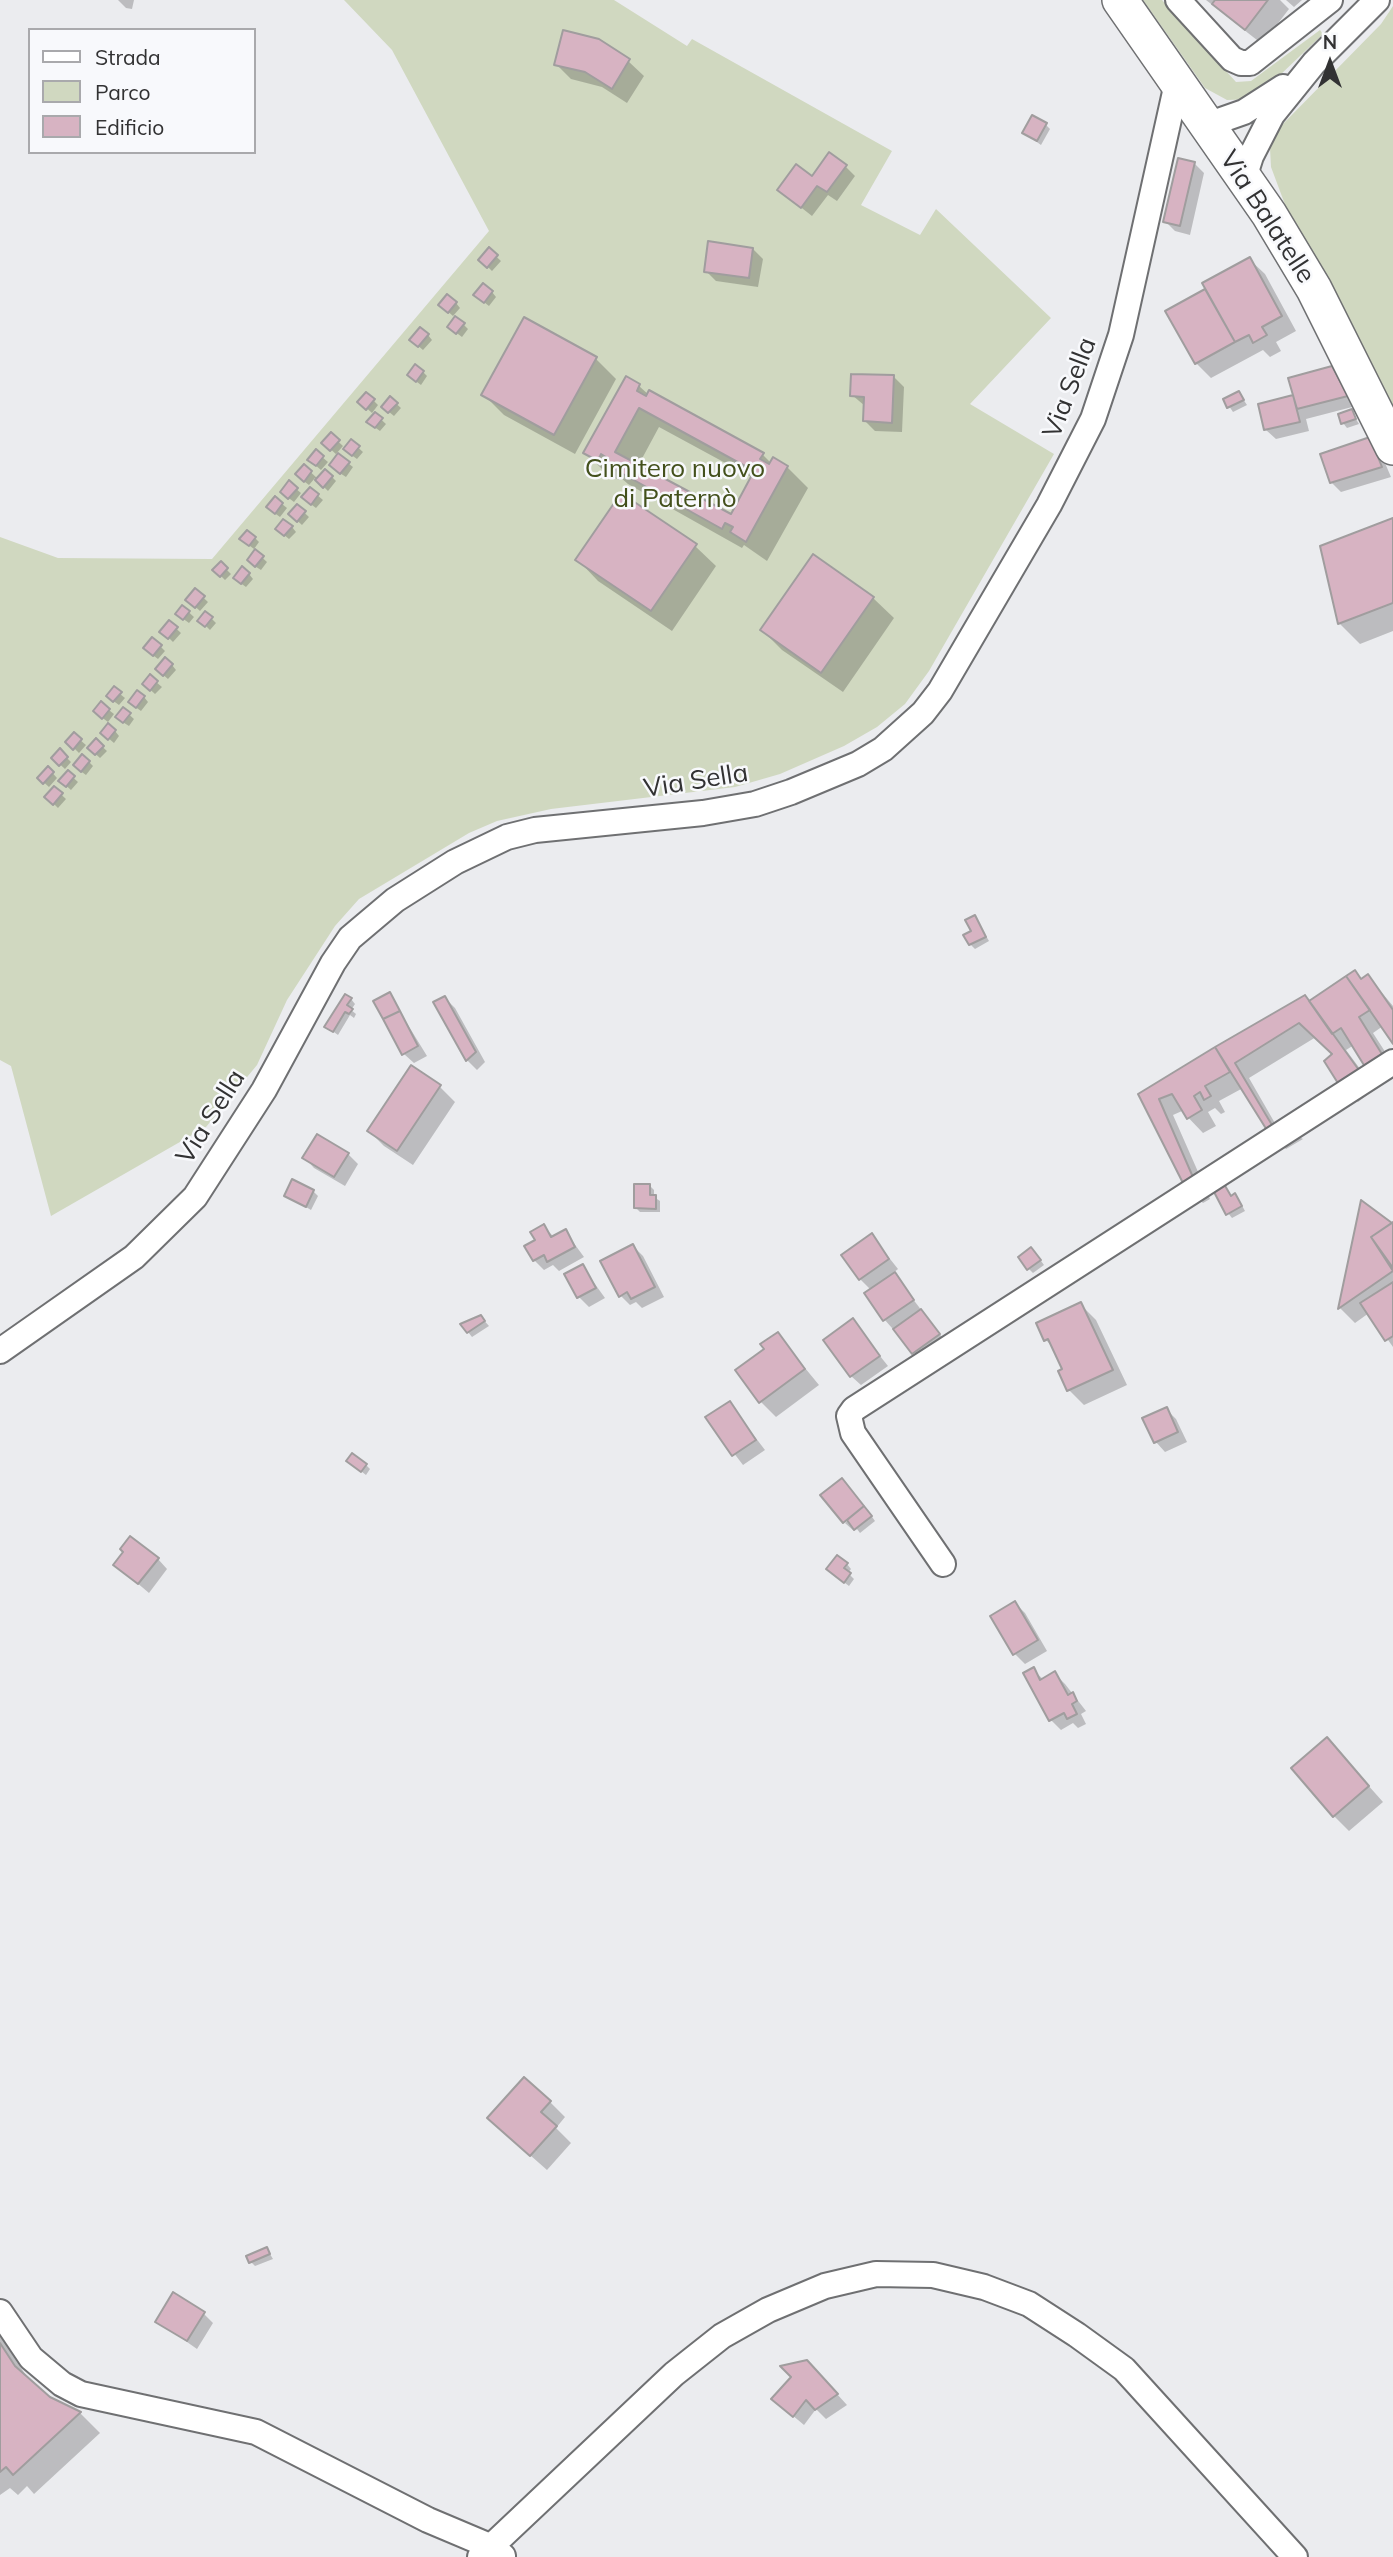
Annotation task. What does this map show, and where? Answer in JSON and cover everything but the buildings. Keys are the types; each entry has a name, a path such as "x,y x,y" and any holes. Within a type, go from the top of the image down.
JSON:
{"street":[{"name":"Via Balatelle","path":"1120,0 1244,178 1314,289 1393,447"},
{"path":"1178,0 1232,59 1241,64 1250,63 1330,0"},
{"path":"1337,0 1358,20"},
{"path":"1244,178 1251,156 1272,115 1314,64 1377,0"},
{"path":"1207,125 1227,120 1259,104 1314,64"},
{"name":"Via Sella","path":"0,1351 134,1257 195,1197 264,1090 333,963 350,938 396,900 455,862 508,837 535,831 703,813 755,804 791,792 858,764 883,749 923,713 940,691 1049,505 1093,419 1121,335 1177,83"},
{"path":"943,1564 853,1433 849,1416 853,1409 1393,1062"},
{"path":"0,2312 31,2358 62,2384 81,2394 256,2432 492,2554 674,2374 722,2336 768,2310 825,2286 876,2274 933,2275 984,2287 1029,2304 1124,2369 1295,2557"}],"green space":[{"name":"Cimitero nuovo di Paternò","path":"344,0 614,0 687,46 692,39 892,151 861,205 920,235 936,209 1051,318 970,404 1054,454 929,671 905,704 877,727 844,746 780,774 735,787 551,809 497,821 469,833 359,899 335,926 287,1000 257,1065 206,1127 51,1216 11,1066 0,1060 0,537 58,558 212,559 489,231 392,50"},
{"path":"1143,0 1162,0 1236,82 1251,81 1320,30 1323,34 1255,99 1227,100 1205,88"},
{"path":"1393,6 1393,410 1296,234 1271,167 1270,148 1280,127 1381,24"}]}
